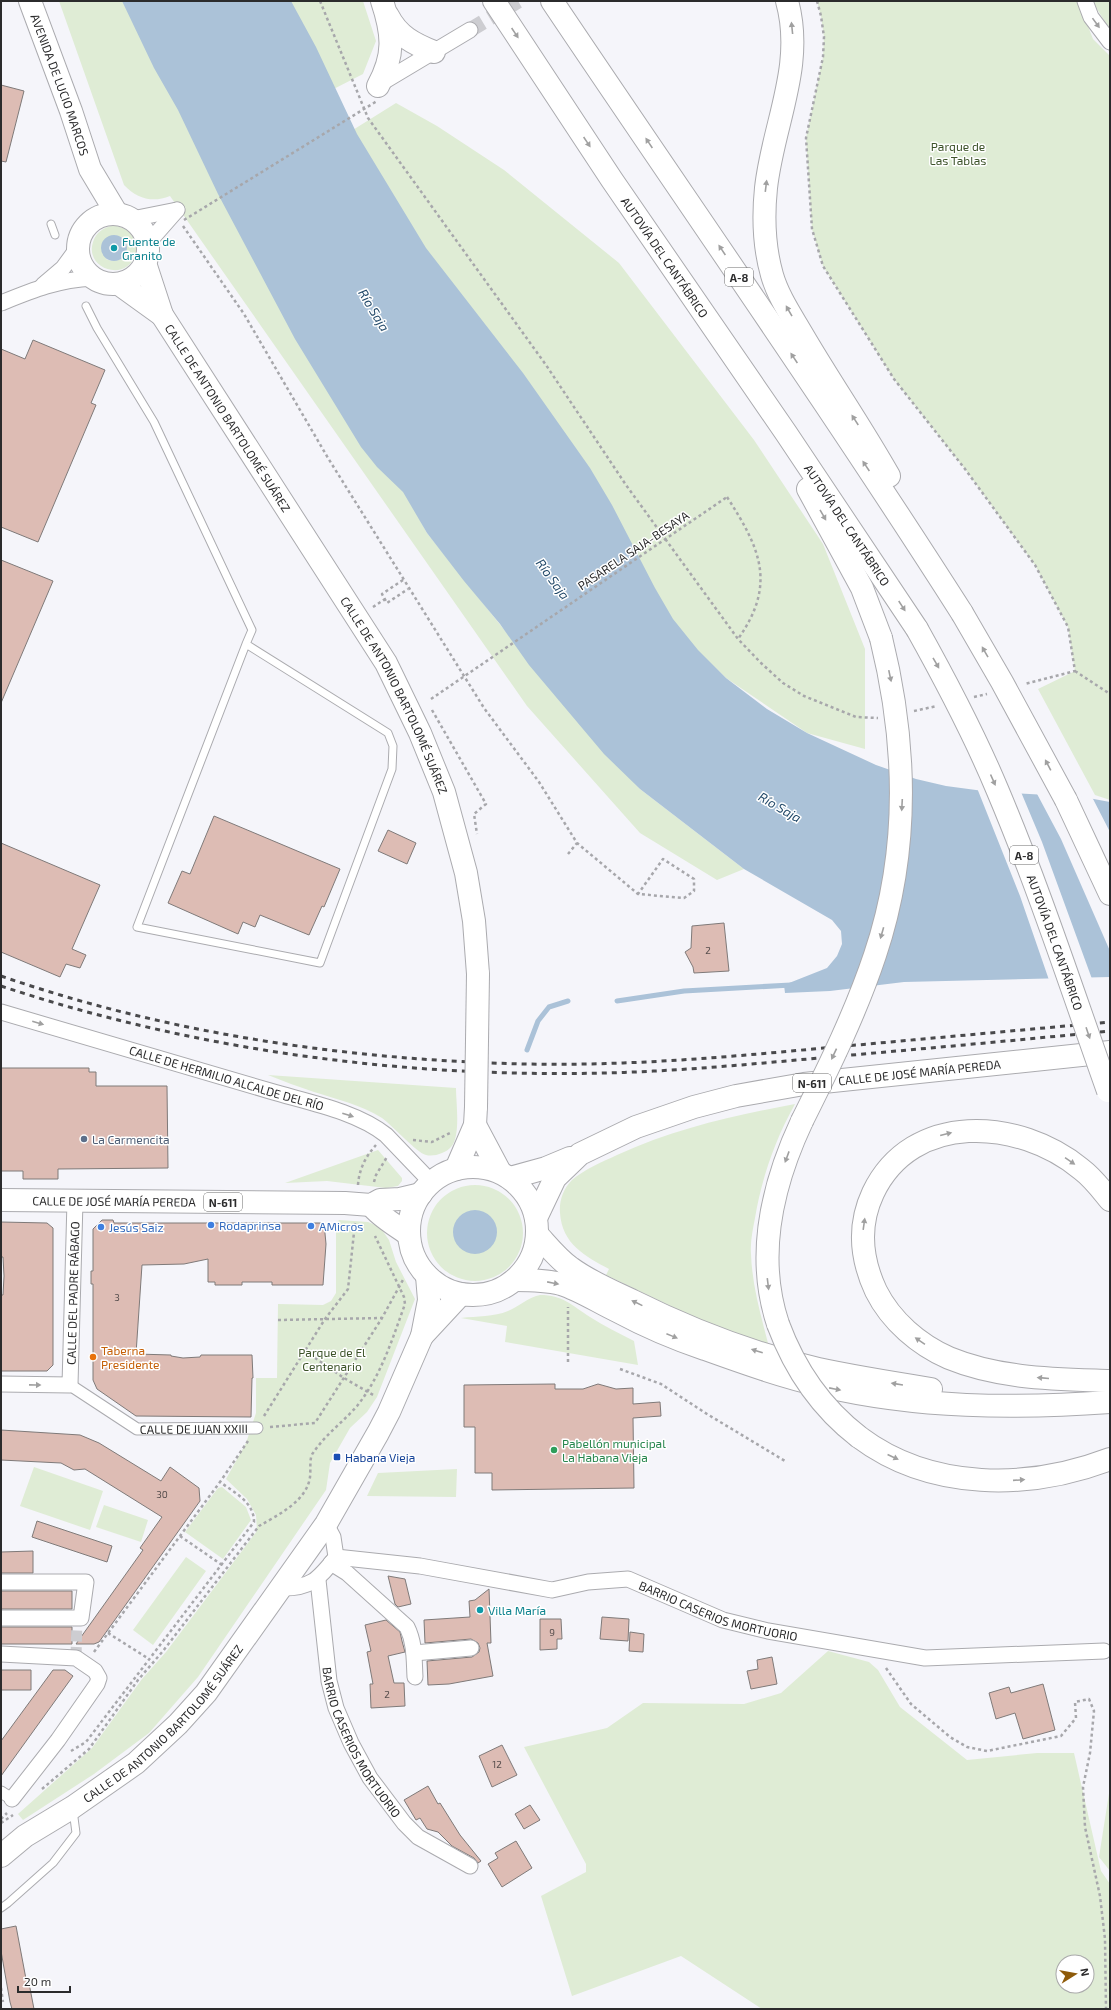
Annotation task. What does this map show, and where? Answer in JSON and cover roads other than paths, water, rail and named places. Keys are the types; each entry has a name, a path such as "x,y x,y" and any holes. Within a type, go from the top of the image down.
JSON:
{"main road":[{"name":"AVENIDA DE LUCIO MARCOS","path":"30,1 71,111 90,168 92,198 90,223"},
{"name":"AUTOVÍA DEL CANTÁBRICO","path":"494,1 612,180 786,433 917,629 960,710 1000,795 1044,908 1109,1094"},
{"name":"A-8","path":"552,1 810,383 962,613 1066,800 1110,894"},
{"path":"786,1 792,27 793,55 789,80 770,159 765,206 767,255 772,276 780,297 822,369 873,449 895,487 962,613"},
{"path":"384,7 393,26 405,38 434,52"},
{"path":"375,93 387,68 391,50 391,40 384,7"},
{"name":"AVENIDA DE LUCIO MARCOS","path":"90,168 125,217"},
{"path":"612,180 808,490 859,582 881,638 895,698 902,769 901,826 894,878 884,926 864,987 793,1141 781,1173 768,1228 767,1275 769,1289 778,1324 787,1349 809,1386 833,1415 859,1437 879,1450 909,1464 961,1479 986,1481 1037,1478 1071,1471 1110,1459"},
{"path":"103,216 125,217 144,233 146,253 135,277 119,284 106,283 93,278 82,264 79,246 80,237 90,223 103,216"},
{"name":"CALLE DE ANTONIO BARTOLOMÉ SUÁREZ","path":"146,253 162,315 386,663 420,733 444,792 466,873 474,921 478,974 476,1116 456,1169"},
{"name":"CALLE DE ANTONIO BARTOLOMÉ SUÁREZ","path":"119,284 142,299 162,315"},
{"path":"1066,800 1110,885"},
{"name":"CALLE DE JOSÉ MARÍA PEREDA","path":"505,1175 540,1170 580,1154 618,1134 654,1119 736,1096 846,1079 1110,1052"},
{"name":"CALLE DE ANTONIO BARTOLOMÉ SUÁREZ","path":"476,1116 505,1175"},
{"path":"1110,1200 1094,1180 1081,1168 1047,1147 1022,1137 1000,1133 977,1131 953,1133 916,1145 890,1166 877,1185 868,1204 863,1243 865,1262 880,1299 892,1315 911,1335 929,1347 949,1357 994,1372 1051,1378 1110,1381"},
{"name":"CALLE DE JOSÉ MARÍA PEREDA","path":"536,1226 555,1178 580,1154"},
{"name":"N-611","path":"505,1175 475,1166 456,1169 443,1174 426,1188 410,1218 409,1235 417,1261 427,1276 443,1288 461,1294 480,1295 490,1293 499,1290 515,1280 531,1259 536,1226"},
{"path":"505,1175 520,1187 528,1198 536,1226 556,1255 571,1268 644,1307 734,1344 816,1368 863,1378 986,1395 1032,1395 1110,1388"},
{"name":"CALLE DE JOSÉ MARÍA PEREDA","path":"1,1200 345,1202 371,1205 380,1200 400,1199 426,1188"},
{"path":"371,1205 377,1213 391,1220 409,1235"},
{"name":"CALLE DE ANTONIO BARTOLOMÉ SUÁREZ","path":"1,1856 24,1836 73,1807 136,1763 178,1724 210,1687 278,1588 326,1524 389,1412 422,1336 429,1300 427,1276"},
{"path":"515,1280 532,1280 560,1284 652,1329 767,1371 823,1386 882,1398 938,1404 994,1407 1110,1402"},
{"name":"CALLE DE ANTONIO BARTOLOMÉ SUÁREZ","path":"422,1336 461,1294"},
{"name":"CALLE DE ANTONIO BARTOLOMÉ SUÁREZ","path":"1,1842 24,1836"}],"street":[{"path":"1085,1 1091,17 1110,42"},
{"path":"375,93 434,52 470,30"},
{"path":"125,217 181,215 146,253"},
{"path":"41,286 63,268 79,246"},
{"path":"1,303 41,286 93,278"},
{"name":"CALLE DE HERMILIO ALCALDE DEL RÍO","path":"1,1012 231,1079 354,1117 377,1128 398,1147 426,1188"},
{"name":"CALLE DEL PADRE RÁBAGO","path":"70,1385 76,1201"},
{"path":"1,1384 70,1385"},
{"name":"CALLE DE JUAN XXIII","path":"70,1385 137,1429 257,1428"},
{"path":"278,1588 296,1588 318,1580 334,1560 333,1537 326,1524"},
{"path":"334,1560 407,1627 411,1635 414,1653 415,1677"},
{"name":"BARRIO CASERIOS MORTUORIO","path":"334,1560 420,1566 552,1590 588,1582 628,1579 723,1620 768,1631 925,1658 1104,1651"},
{"name":"BARRIO CASERIOS MORTUORIO","path":"318,1580 329,1681 336,1708 351,1743 370,1778 404,1823 418,1837 470,1866"},
{"path":"1,1582 86,1582 81,1618 1,1618"},
{"path":"414,1653 471,1648"},
{"path":"1,1654 76,1658 91,1668 99,1678 97,1684 58,1740 9,1804"}],"lane":[{"path":"51,224 55,235"},
{"path":"86,306 97,328 154,422 252,630 246,644 137,926 320,963 392,769 393,753 391,739 388,733 246,644"},
{"path":"1,1908 53,1863 76,1833 73,1807"}],"water":[{"name":"Río Saja","path":"122,1 291,1 316,47 357,134 426,248 523,373 590,468 612,505 655,588 673,619 698,650 726,678 767,709 807,733 876,765 916,779 946,786 991,792 1083,797 1110,802 1110,977 904,982 830,991 785,993 784,985 827,968 837,956 842,944 841,931 832,920 744,869 640,789 604,754 529,665 500,624 464,581 427,533 403,492 377,467 361,447 295,339 218,194 178,110 154,68"},
{"path":"114,235 123,239 127,248 123,257 114,261 105,257 101,248 105,239"},
{"path":"479,1210 484,1211 491,1216 496,1223 496,1241 491,1248 484,1253 471,1254 466,1253 459,1248 454,1241 453,1228 454,1223 459,1216 466,1211"}],"waterway":[{"path":"617,1001 684,991 791,985"},
{"path":"527,1050 538,1021 549,1007 568,1001"}],"tunnel":[{"path":"470,30 518,1"},
{"path":"76,1658 77,1618"}],"railway":[{"path":"1,976 129,1014 260,1040 326,1050 393,1057 526,1064 598,1064 670,1061 1110,1022"},
{"path":"1,986 74,1008 148,1027 223,1043 376,1065 452,1071 605,1073 664,1070 782,1061 1110,1031"}],"place":[{"name":"Fuente de Granito","path":"114,248"},
{"name":"La Carmencita","path":"84,1139"},
{"name":"Rodaprinsa","path":"211,1225"},
{"name":"AMicros","path":"311,1226"},
{"name":"Jesús Saiz","path":"101,1227"},
{"name":"Taberna Presidente","path":"93,1357"},
{"name":"Pabellón municipal La Habana Vieja","path":"554,1450"},
{"name":"Habana Vieja","path":"337,1457"},
{"name":"Villa María","path":"480,1610"}],"park label":[{"name":"Parque de Las Tablas","path":"958,153"},
{"name":"Parque de El Centenario","path":"332,1359"}]}
